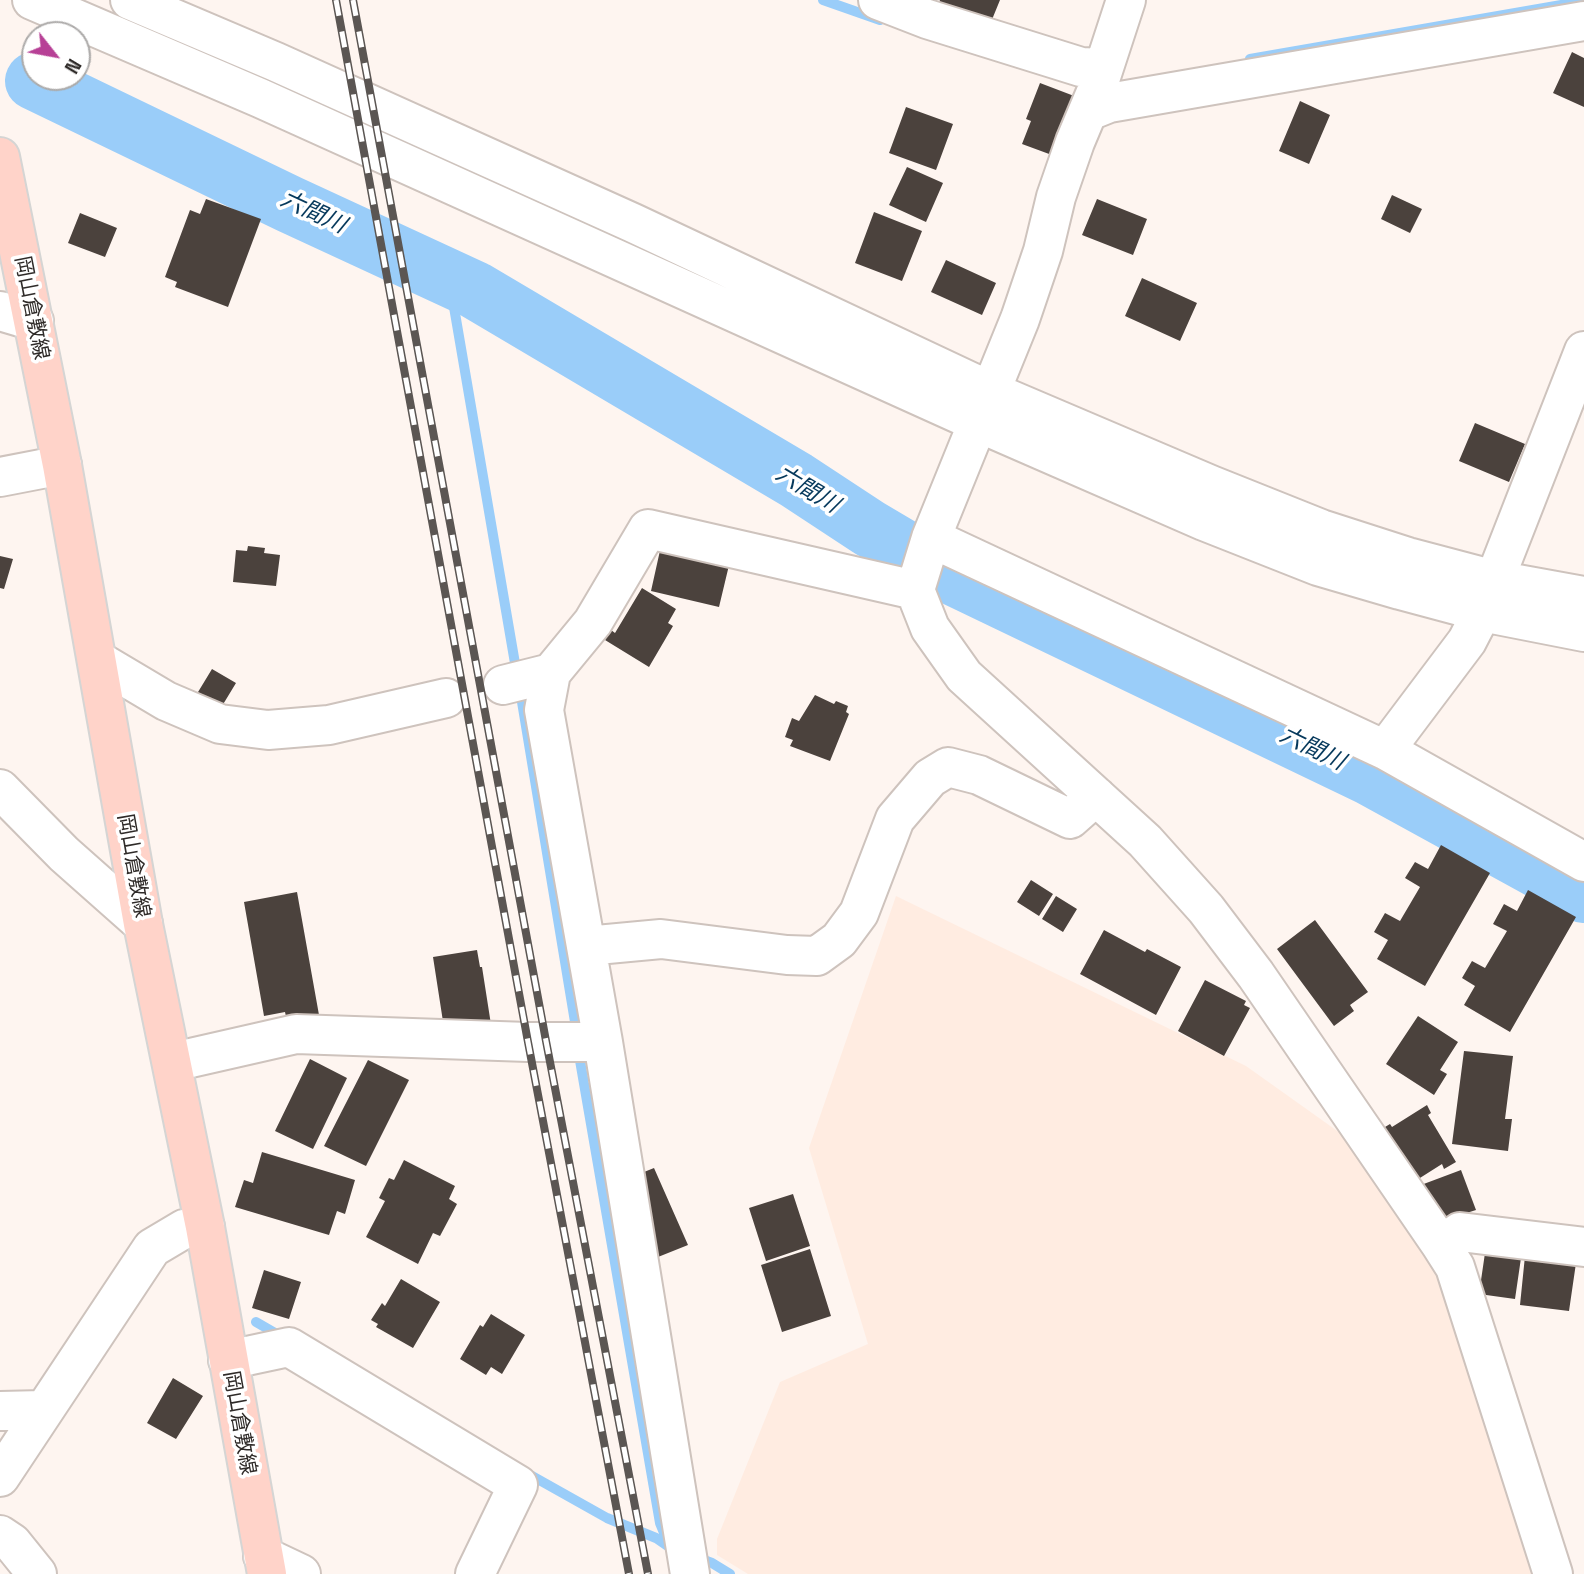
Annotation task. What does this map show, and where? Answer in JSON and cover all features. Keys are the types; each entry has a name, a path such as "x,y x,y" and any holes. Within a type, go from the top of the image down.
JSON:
{"main road":[{"name":"岡山倉敷線","path":"0,157 17,316 62,465 143,924 205,1227 265,1565"}],"street":[{"path":"32,0 984,406"},
{"path":"130,0 276,62 621,217 984,406 1143,495 1318,566 1489,596 1584,596"},
{"path":"878,0 927,19 1081,66 1109,103 1584,21"},
{"path":"1126,0 1097,87 1059,186 1043,251 1020,319 923,562 930,628 964,676 1145,841 1206,909 1255,975 1441,1245 1455,1267 1553,1574"},
{"path":"1385,750 1467,641 1489,596 1584,351"},
{"path":"0,477 62,465"},
{"path":"690,1565 585,1041 586,946 544,710 522,680 593,622 648,529 923,562 1385,750 1584,862"},
{"path":"1489,596 1584,632"},
{"path":"97,660 166,701 220,724 268,730 329,725 446,698"},
{"path":"586,946 661,939 817,956 839,940 859,913 895,819 930,778 948,767 979,775 1070,819 1096,796"},
{"path":"0,789 64,854 143,924"},
{"path":"173,1062 296,1034 528,1042 585,1041"},
{"path":"0,1477 152,1248 184,1229 205,1227"},
{"path":"1441,1245 1460,1232 1584,1247"},
{"path":"228,1360 289,1348 518,1485 475,1574"},
{"path":"0,1411 43,1410"},
{"path":"265,1565 301,1574"}],"shaded area":[{"path":"896,896 1246,1066 1357,1145 1444,1268 1541,1574 748,1574 717,1555 717,1539 780,1382 868,1344 809,1148"}],"building":[{"path":"1000,0 991,22 939,2"},
{"path":"1572,52 1584,58 1584,107 1553,93"},
{"path":"1040,83 1082,99 1060,158 1022,144 1031,121 1026,119"},
{"path":"1300,101 1330,115 1309,164 1279,151"},
{"path":"906,107 953,124 936,170 889,153"},
{"path":"907,167 943,183 926,222 889,205"},
{"path":"1392,195 1422,209 1410,233 1381,219"},
{"path":"206,199 261,219 228,307 175,287 177,282 165,277 190,210 200,214"},
{"path":"1097,199 1147,219 1133,255 1082,235"},
{"path":"874,212 922,231 902,281 855,263"},
{"path":"80,213 117,228 105,257 68,243"},
{"path":"946,260 996,283 982,315 931,292"},
{"path":"1142,278 1197,303 1180,341 1125,316"},
{"path":"1475,423 1525,444 1509,482 1459,461"},
{"path":"248,546 265,548 264,553 280,555 276,586 233,582 236,550 247,551"},
{"path":"661,546 730,561 719,607 651,591"},
{"path":"0,556 13,559 4,589 0,588"},
{"path":"642,588 676,609 668,623 673,626 649,667 605,640 611,630 615,633"},
{"path":"212,669 236,683 219,711 195,697"},
{"path":"815,695 834,704 836,701 848,706 846,712 849,714 830,761 790,746 793,740 785,737 792,718 799,721"},
{"path":"1441,845 1490,873 1425,986 1377,959 1388,940 1374,932 1385,913 1400,921 1420,887 1405,878 1415,862 1428,869"},
{"path":"1031,880 1053,894 1039,916 1017,902"},
{"path":"1528,890 1576,917 1510,1032 1464,1005 1475,986 1462,978 1472,961 1485,968 1507,931 1493,924 1504,904 1517,911"},
{"path":"297,892 319,1015 287,1021 285,1012 264,1016 244,902"},
{"path":"1056,896 1077,909 1063,932 1042,919"},
{"path":"1315,920 1368,992 1350,1005 1354,1011 1334,1026 1277,949"},
{"path":"1104,930 1181,967 1156,1015 1080,974"},
{"path":"477,950 492,1031 444,1028 433,957"},
{"path":"1205,980 1246,1001 1244,1005 1250,1008 1224,1056 1178,1031"},
{"path":"1418,1016 1458,1042 1440,1070 1447,1074 1434,1095 1386,1064"},
{"path":"1464,1051 1513,1056 1505,1119 1512,1119 1508,1151 1452,1144"},
{"path":"310,1059 347,1078 313,1149 275,1131"},
{"path":"368,1060 409,1080 366,1166 324,1146"},
{"path":"1427,1105 1431,1113 1428,1115 1456,1162 1444,1169 1442,1164 1412,1183 1409,1168 1393,1140 1388,1143 1380,1130 1390,1124 1392,1127"},
{"path":"262,1152 355,1180 345,1214 337,1211 329,1235 235,1207 244,1180 253,1183"},
{"path":"404,1160 455,1186 449,1199 457,1204 440,1236 433,1233 418,1264 366,1237 385,1201 379,1198 389,1178 394,1180"},
{"path":"654,1168 688,1245 653,1259 629,1178"},
{"path":"1461,1170 1476,1210 1435,1223 1421,1185"},
{"path":"793,1194 810,1246 766,1261 749,1208"},
{"path":"810,1249 831,1316 782,1332 761,1265"},
{"path":"1485,1253 1521,1258 1515,1299 1479,1294"},
{"path":"1525,1256 1576,1263 1569,1311 1520,1305"},
{"path":"264,1270 301,1282 289,1319 252,1308"},
{"path":"401,1279 440,1302 413,1348 376,1327 378,1324 371,1320 382,1303 385,1306"},
{"path":"491,1314 525,1335 502,1374 491,1367 486,1375 460,1359 480,1325 483,1327"},
{"path":"173,1378 203,1396 176,1439 147,1423"}],"waterway":[{"path":"823,0 880,20"},
{"path":"1250,59 1584,1"},
{"name":"六間川","path":"55,91 475,290 796,480 940,570 1369,776 1584,894"},
{"path":"449,278 517,675"},
{"path":"520,690 577,1034"},
{"path":"578,1049 660,1523 667,1540"},
{"path":"256,1322 282,1337"},
{"path":"525,1472 607,1518 656,1538 669,1547"},
{"path":"696,1557 730,1574"}],"railway":[{"path":"336,0 629,1574"},
{"path":"353,0 648,1574"}]}
